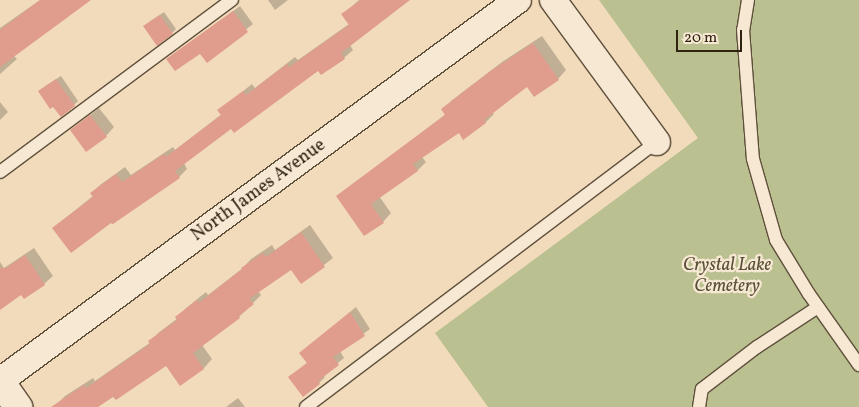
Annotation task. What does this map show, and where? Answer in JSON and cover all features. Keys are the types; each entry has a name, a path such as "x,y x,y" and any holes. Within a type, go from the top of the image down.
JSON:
{"street":[{"name":"North James Avenue","path":"0,381 518,0"},
{"path":"553,0 657,142"},
{"path":"0,381 18,407"}],"lane":[{"path":"0,172 232,0"},
{"path":"748,0 743,30 753,159 776,240 818,307 859,365"},
{"path":"306,407 657,142"},
{"path":"699,407 702,389 757,347 818,307"}],"green space":[{"name":"Crystal Lake Cemetery","path":"599,0 859,0 859,407 488,407 435,333 698,138"}],"building":[{"path":"40,0 91,0 0,67 0,30"},
{"path":"361,0 410,0 341,53 345,59 321,75 318,71 234,133 231,129 175,171 180,178 113,224 111,223 71,253 52,228 93,197 90,193 116,174 122,182 164,154 166,157 221,115 217,110 243,91 246,95 287,64 289,67 349,25 341,14"},
{"path":"233,11 248,32 207,63 200,54 175,71 166,59"},
{"path":"160,15 173,34 157,46 143,26"},
{"path":"533,43 559,80 534,97 527,87 484,120 486,123 463,140 459,133 413,164 418,171 371,204 384,223 364,236 336,196 445,115 441,109 492,70"},
{"path":"56,79 75,106 61,117 53,107 50,109 38,91"},
{"path":"90,115 107,137 86,152 70,130"},
{"path":"301,232 325,267 301,284 291,270 249,299 254,304 239,316 240,318 193,353 204,369 180,386 166,366 116,400 113,397 98,407 51,407 84,385 86,388 150,344 148,341 177,320 175,317 197,300 199,303 241,268 263,253 266,257"},
{"path":"25,255 45,285 24,299 21,295 0,310 0,268 6,268"},
{"path":"350,312 365,336 333,357 339,365 318,381 320,384 303,397 288,377 307,363 299,353"}]}
